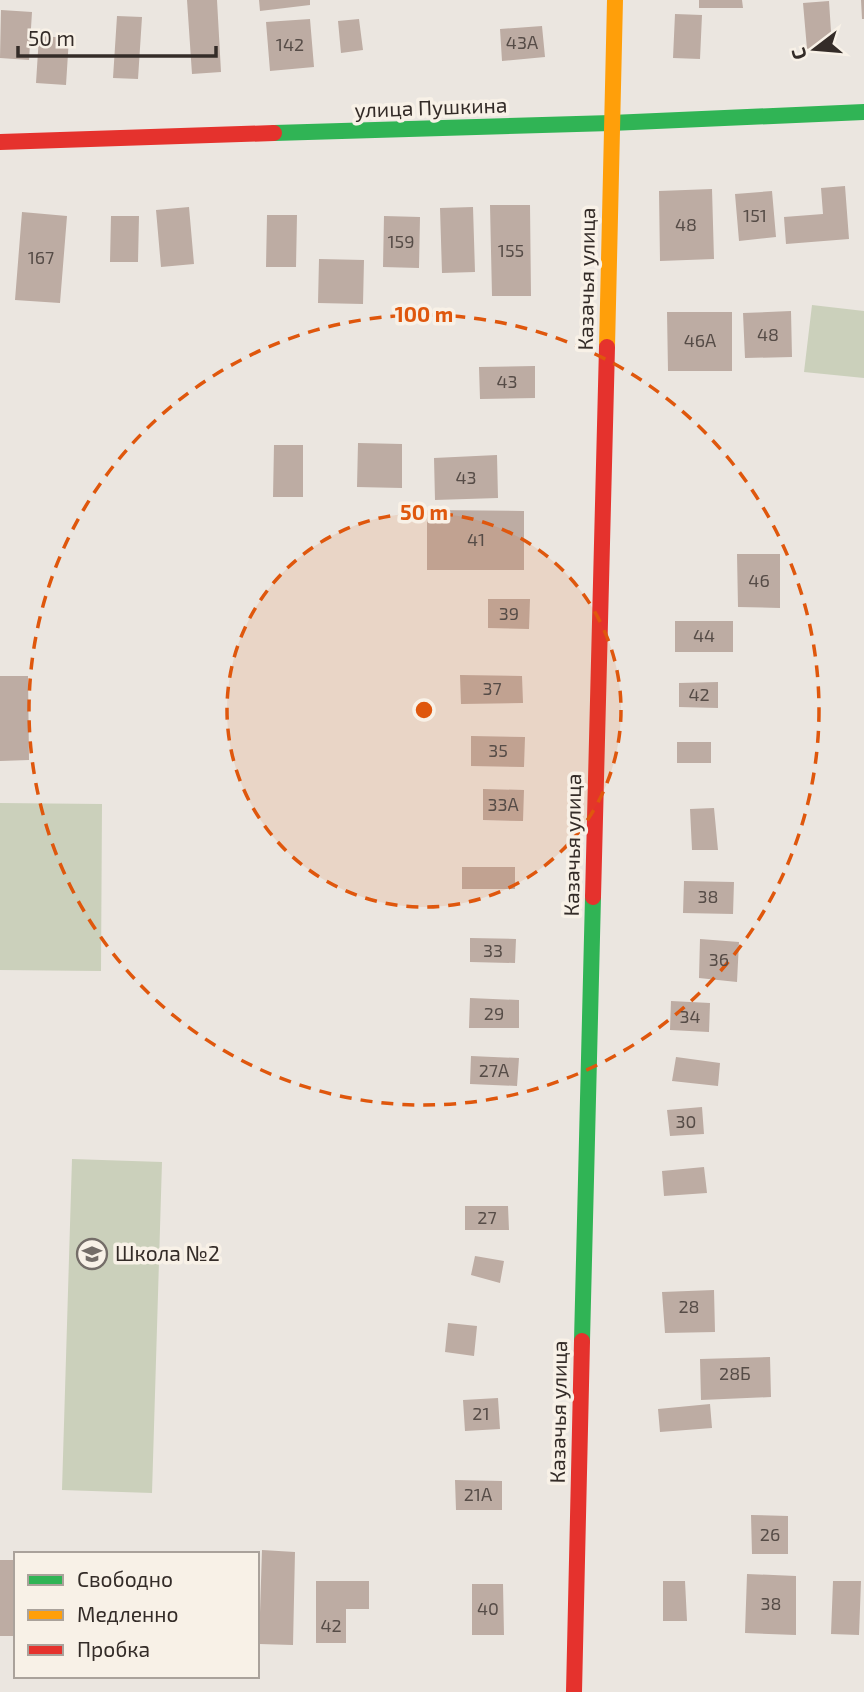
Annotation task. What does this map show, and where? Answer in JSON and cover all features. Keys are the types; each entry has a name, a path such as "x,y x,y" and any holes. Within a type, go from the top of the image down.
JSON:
{"street":[{"name":"Казачья улица","path":"574,1692 615,0"},
{"name":"улица Пушкина","path":"0,142 611,123 864,112"}],"green space":[{"path":"812,305 864,311 864,378 804,372"},
{"path":"0,803 102,804 101,971 0,970"},
{"path":"72,1159 162,1162 152,1493 62,1490"}],"building":[{"path":"187,0 217,0 221,72 192,74"},
{"path":"259,0 310,0 310,5 260,11"},
{"path":"699,0 742,0 743,8 699,8"},
{"path":"861,0 864,0 864,19 862,19"},
{"path":"829,1 832,47 807,49 803,3"},
{"path":"1,10 32,12 29,60 0,58"},
{"path":"675,14 702,15 700,59 673,58"},
{"path":"117,16 142,17 138,79 113,78"},
{"path":"310,19 314,67 270,71 266,22"},
{"path":"359,19 363,50 341,53 338,21"},
{"path":"542,26 545,57 502,61 500,29"},
{"path":"39,36 69,38 66,85 36,83"},
{"path":"845,186 849,239 786,244 784,217 823,214 821,188"},
{"path":"712,189 714,259 660,261 659,191"},
{"path":"772,191 776,237 739,241 735,194"},
{"path":"490,205 530,205 531,296 492,296"},
{"path":"189,207 194,264 161,267 156,210"},
{"path":"473,207 475,272 442,273 440,208"},
{"path":"22,212 67,216 60,303 15,300"},
{"path":"267,215 297,215 296,267 266,267"},
{"path":"111,216 139,216 138,262 110,262"},
{"path":"384,216 420,217 419,268 383,267"},
{"path":"319,259 364,260 363,304 318,303"},
{"path":"791,311 792,357 745,358 743,313"},
{"path":"667,312 732,312 732,371 668,371"},
{"path":"535,366 535,398 480,399 479,367"},
{"path":"358,443 402,444 402,488 357,487"},
{"path":"274,445 303,445 303,497 273,497"},
{"path":"497,455 498,498 435,500 434,458"},
{"path":"427,510 524,511 524,570 427,570"},
{"path":"737,554 780,554 780,608 738,607"},
{"path":"488,599 530,599 529,629 488,628"},
{"path":"675,621 733,621 733,652 675,652"},
{"path":"460,675 522,676 523,703 461,704"},
{"path":"0,676 28,676 29,760 0,761"},
{"path":"718,682 718,708 679,707 679,683"},
{"path":"471,736 525,737 524,767 471,766"},
{"path":"677,742 711,742 711,763 677,763"},
{"path":"483,789 524,790 523,821 483,820"},
{"path":"714,808 718,850 692,850 690,809"},
{"path":"462,867 515,867 515,889 462,889"},
{"path":"684,881 734,882 733,914 683,913"},
{"path":"470,938 516,939 515,963 470,962"},
{"path":"700,939 739,942 737,982 699,978"},
{"path":"470,998 519,1000 519,1028 469,1028"},
{"path":"671,1001 710,1003 709,1032 670,1030"},
{"path":"471,1056 519,1058 517,1086 470,1084"},
{"path":"676,1057 720,1063 718,1086 672,1081"},
{"path":"702,1107 704,1134 670,1136 667,1110"},
{"path":"704,1167 707,1193 664,1196 662,1171"},
{"path":"465,1206 508,1206 509,1230 465,1230"},
{"path":"475,1256 504,1261 500,1283 471,1275"},
{"path":"714,1290 715,1332 665,1333 662,1292"},
{"path":"448,1323 477,1326 474,1356 445,1352"},
{"path":"770,1357 771,1397 701,1400 700,1359"},
{"path":"498,1398 500,1429 465,1431 463,1400"},
{"path":"710,1404 712,1428 660,1432 658,1409"},
{"path":"455,1480 502,1481 502,1510 456,1510"},
{"path":"751,1515 788,1516 788,1554 752,1554"},
{"path":"262,1550 295,1552 293,1645 259,1644"},
{"path":"0,1560 14,1560 14,1636 0,1636"},
{"path":"747,1574 796,1576 796,1635 745,1633"},
{"path":"316,1581 369,1581 369,1609 346,1609 346,1643 316,1643"},
{"path":"663,1581 685,1581 687,1621 663,1621"},
{"path":"833,1581 861,1581 859,1635 831,1634"},
{"path":"472,1584 503,1584 504,1635 472,1635"}],"traffic: fast":[{"path":"274,133 864,112"},
{"path":"582,1341 593,897"}],"traffic: slow":[{"path":"607,347 615,0"}],"traffic: jam":[{"path":"0,142 274,133"},
{"path":"593,897 607,347"},
{"path":"574,1692 582,1341"}],"place":[{"name":"Школа №2","path":"92,1254"}]}
